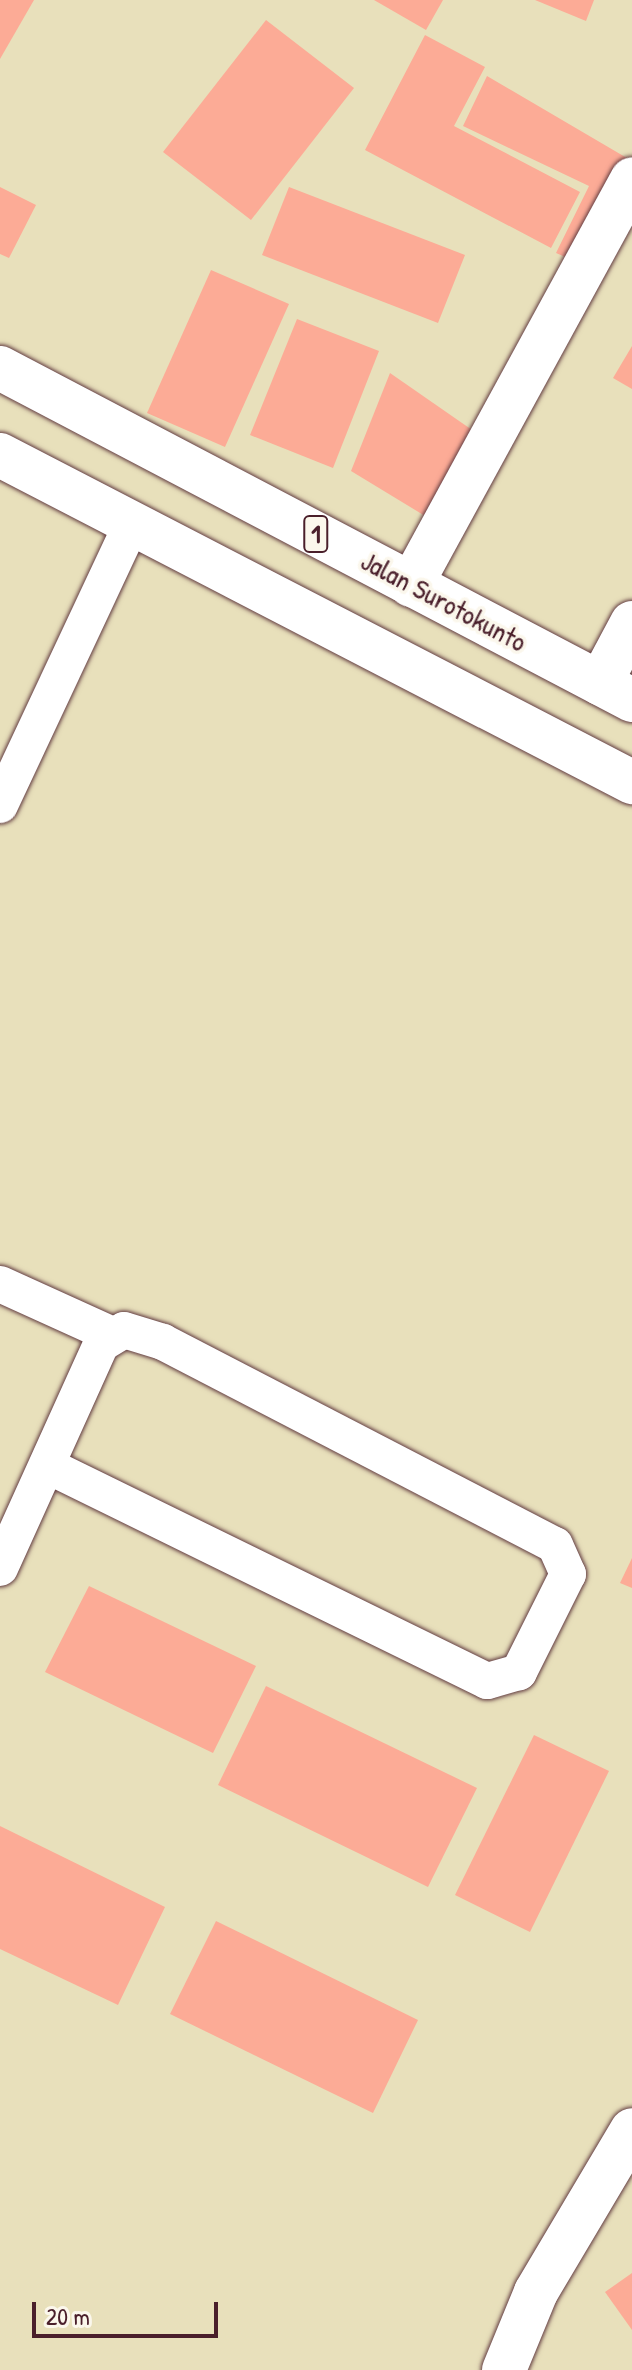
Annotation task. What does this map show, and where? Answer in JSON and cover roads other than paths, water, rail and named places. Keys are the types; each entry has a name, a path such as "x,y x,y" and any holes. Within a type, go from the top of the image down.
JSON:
{"main road":[{"path":"411,585 632,179"},
{"name":"Jalan Surotokunto","path":"0,368 616,692"},
{"path":"0,455 632,782"},
{"path":"616,692 632,623"},
{"path":"504,2370 536,2292 632,2130"}],"lane":[{"path":"0,805 131,525"},
{"path":"0,1284 110,1334 124,1330 163,1342 555,1545 568,1574 519,1672 487,1681 48,1466"},
{"path":"0,1568 110,1334"}]}
